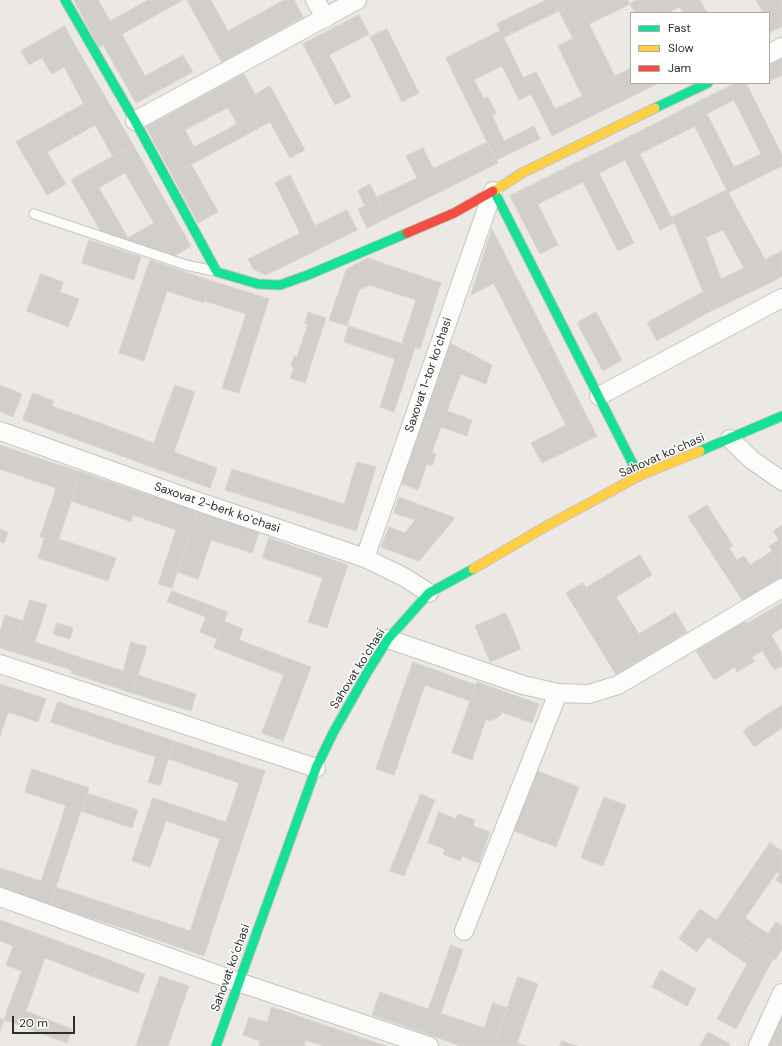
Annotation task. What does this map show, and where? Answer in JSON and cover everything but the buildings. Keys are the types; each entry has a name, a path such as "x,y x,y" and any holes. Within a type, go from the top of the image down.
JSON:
{"street":[{"path":"65,0 135,121 217,272 258,284 280,285 308,275 454,213 522,173 706,84"},
{"path":"315,0 326,18"},
{"path":"135,121 357,0"},
{"path":"770,53 782,47"},
{"path":"493,191 639,476"},
{"name":"Saxovat 1-tor koʻchasi","path":"365,558 493,191"},
{"path":"599,396 782,298"},
{"name":"Sahovat koʻchasi","path":"216,1046 316,768 368,671 388,639 429,593 488,561 543,528 639,476 782,416"},
{"name":"Saxovat 2-berk koʻchasi","path":"0,431 205,504 365,558 404,577 429,593"},
{"path":"730,439 752,460 782,480"},
{"path":"388,639 523,685 558,693 589,694 618,685 782,588"},
{"path":"0,664 316,768"},
{"path":"464,931 558,693"},
{"path":"0,897 238,982 429,1046"},
{"path":"758,1046 782,993"}],"lane":[{"path":"34,214 186,266 217,272"}],"traffic: fast":[{"path":"65,0 135,121 217,272 258,284 280,285 308,275 407,233"},
{"path":"655,108 706,84"},
{"path":"494,191 639,476"},
{"path":"700,451 782,416"},
{"path":"216,1046 316,768 333,733 388,639 429,593 473,569"}],"traffic: slow":[{"path":"494,191 522,173 655,108"},
{"path":"473,569 543,528 639,476 700,451"}],"traffic: jam":[{"path":"407,233 454,213 493,191"}]}
